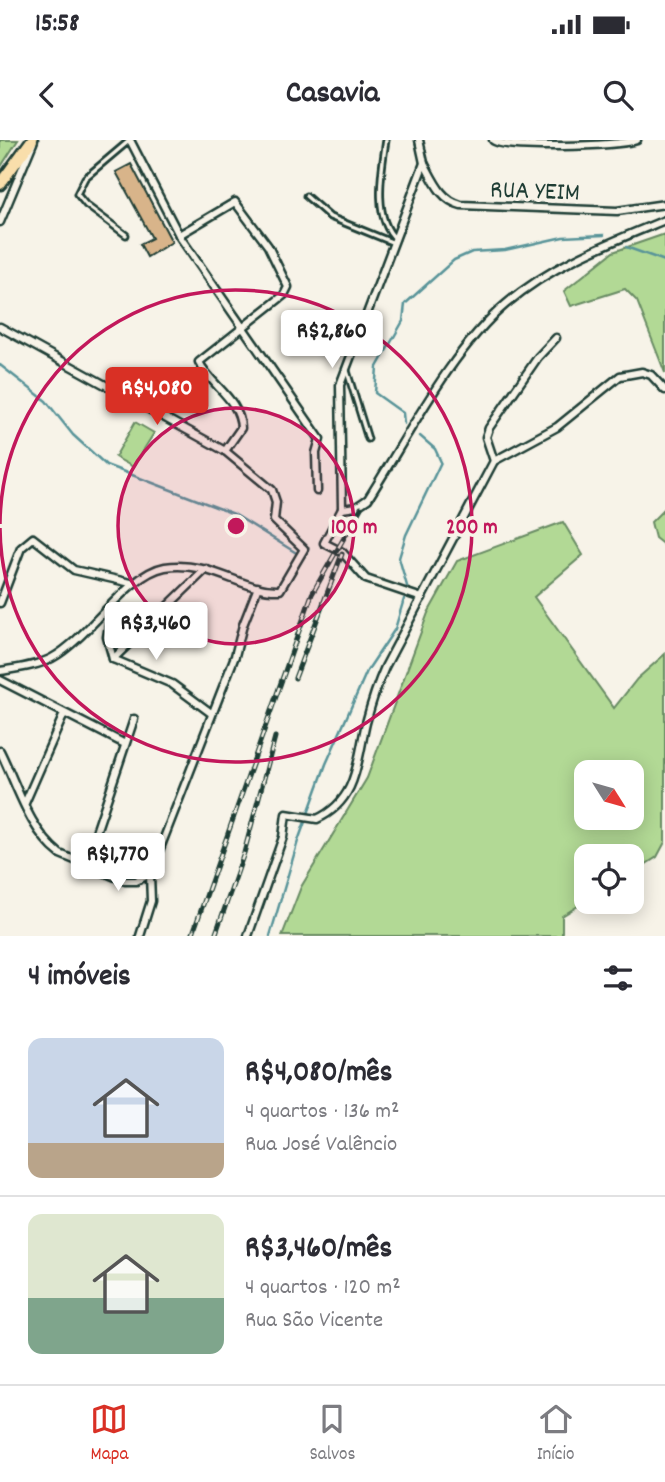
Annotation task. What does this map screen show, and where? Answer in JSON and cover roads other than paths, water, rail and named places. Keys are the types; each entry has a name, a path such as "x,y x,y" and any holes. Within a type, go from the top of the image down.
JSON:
{"main road":[{"path":"0,184 33,140"}],"street":[{"path":"0,222 33,140"},
{"path":"130,140 180,235 320,439 316,453 317,491"},
{"path":"419,140 424,163 340,385 342,509 324,543 342,552 366,579 422,598"},
{"path":"493,140 516,147 619,144 637,140"},
{"name":"RUA YEIM","path":"424,163 442,194 452,203 461,205 617,211 665,204"},
{"path":"180,235 235,202 268,246 287,282 287,291 199,362 227,394 240,416 241,428 225,451"},
{"path":"342,509 356,507 368,499 450,370 478,331 505,304 576,257 665,220"},
{"path":"0,327 225,451 272,490 276,502 274,520 294,537 303,553 284,586 276,590 258,587 206,569 163,568 131,583 112,607 51,659 0,671"},
{"path":"495,461 486,437 489,428 538,358 556,338"},
{"path":"248,936 283,837 286,814 313,818 332,810 352,786 374,693 495,461 557,427 620,376 642,372 661,383 665,390"},
{"path":"0,603 9,572 25,542 33,538 74,570 131,583"},
{"path":"113,659 206,569"},
{"path":"140,936 151,901 150,874 235,656 243,625 258,587"},
{"path":"112,607 107,637 113,659"},
{"path":"113,659 172,684 211,713"},
{"path":"0,680 125,744"},
{"path":"24,803 64,714"},
{"path":"85,865 134,719"},
{"path":"0,751 24,803 51,847 85,865 125,881 136,881 150,874"}],"lane":[{"path":"126,235 86,205 77,194 85,178 130,140"},
{"path":"386,140 382,206 388,230 396,242"},
{"path":"306,196 330,217 396,242"},
{"path":"346,369 368,439"}],"waterway":[{"path":"404,424 403,413 375,393 377,367 403,321 405,304 454,260 472,252 505,250 563,237 604,235"},
{"path":"626,247 665,261"},
{"path":"0,365 46,401 73,435 106,465 234,514 298,554"},
{"path":"407,586 399,558 406,535 441,462 435,449 420,436"},
{"path":"270,936 298,841 326,764 367,671 395,629 404,599"}],"railway":[{"path":"192,936 312,594 361,508"},
{"path":"295,678 342,554"},
{"path":"215,936 244,853 275,737"}]}
